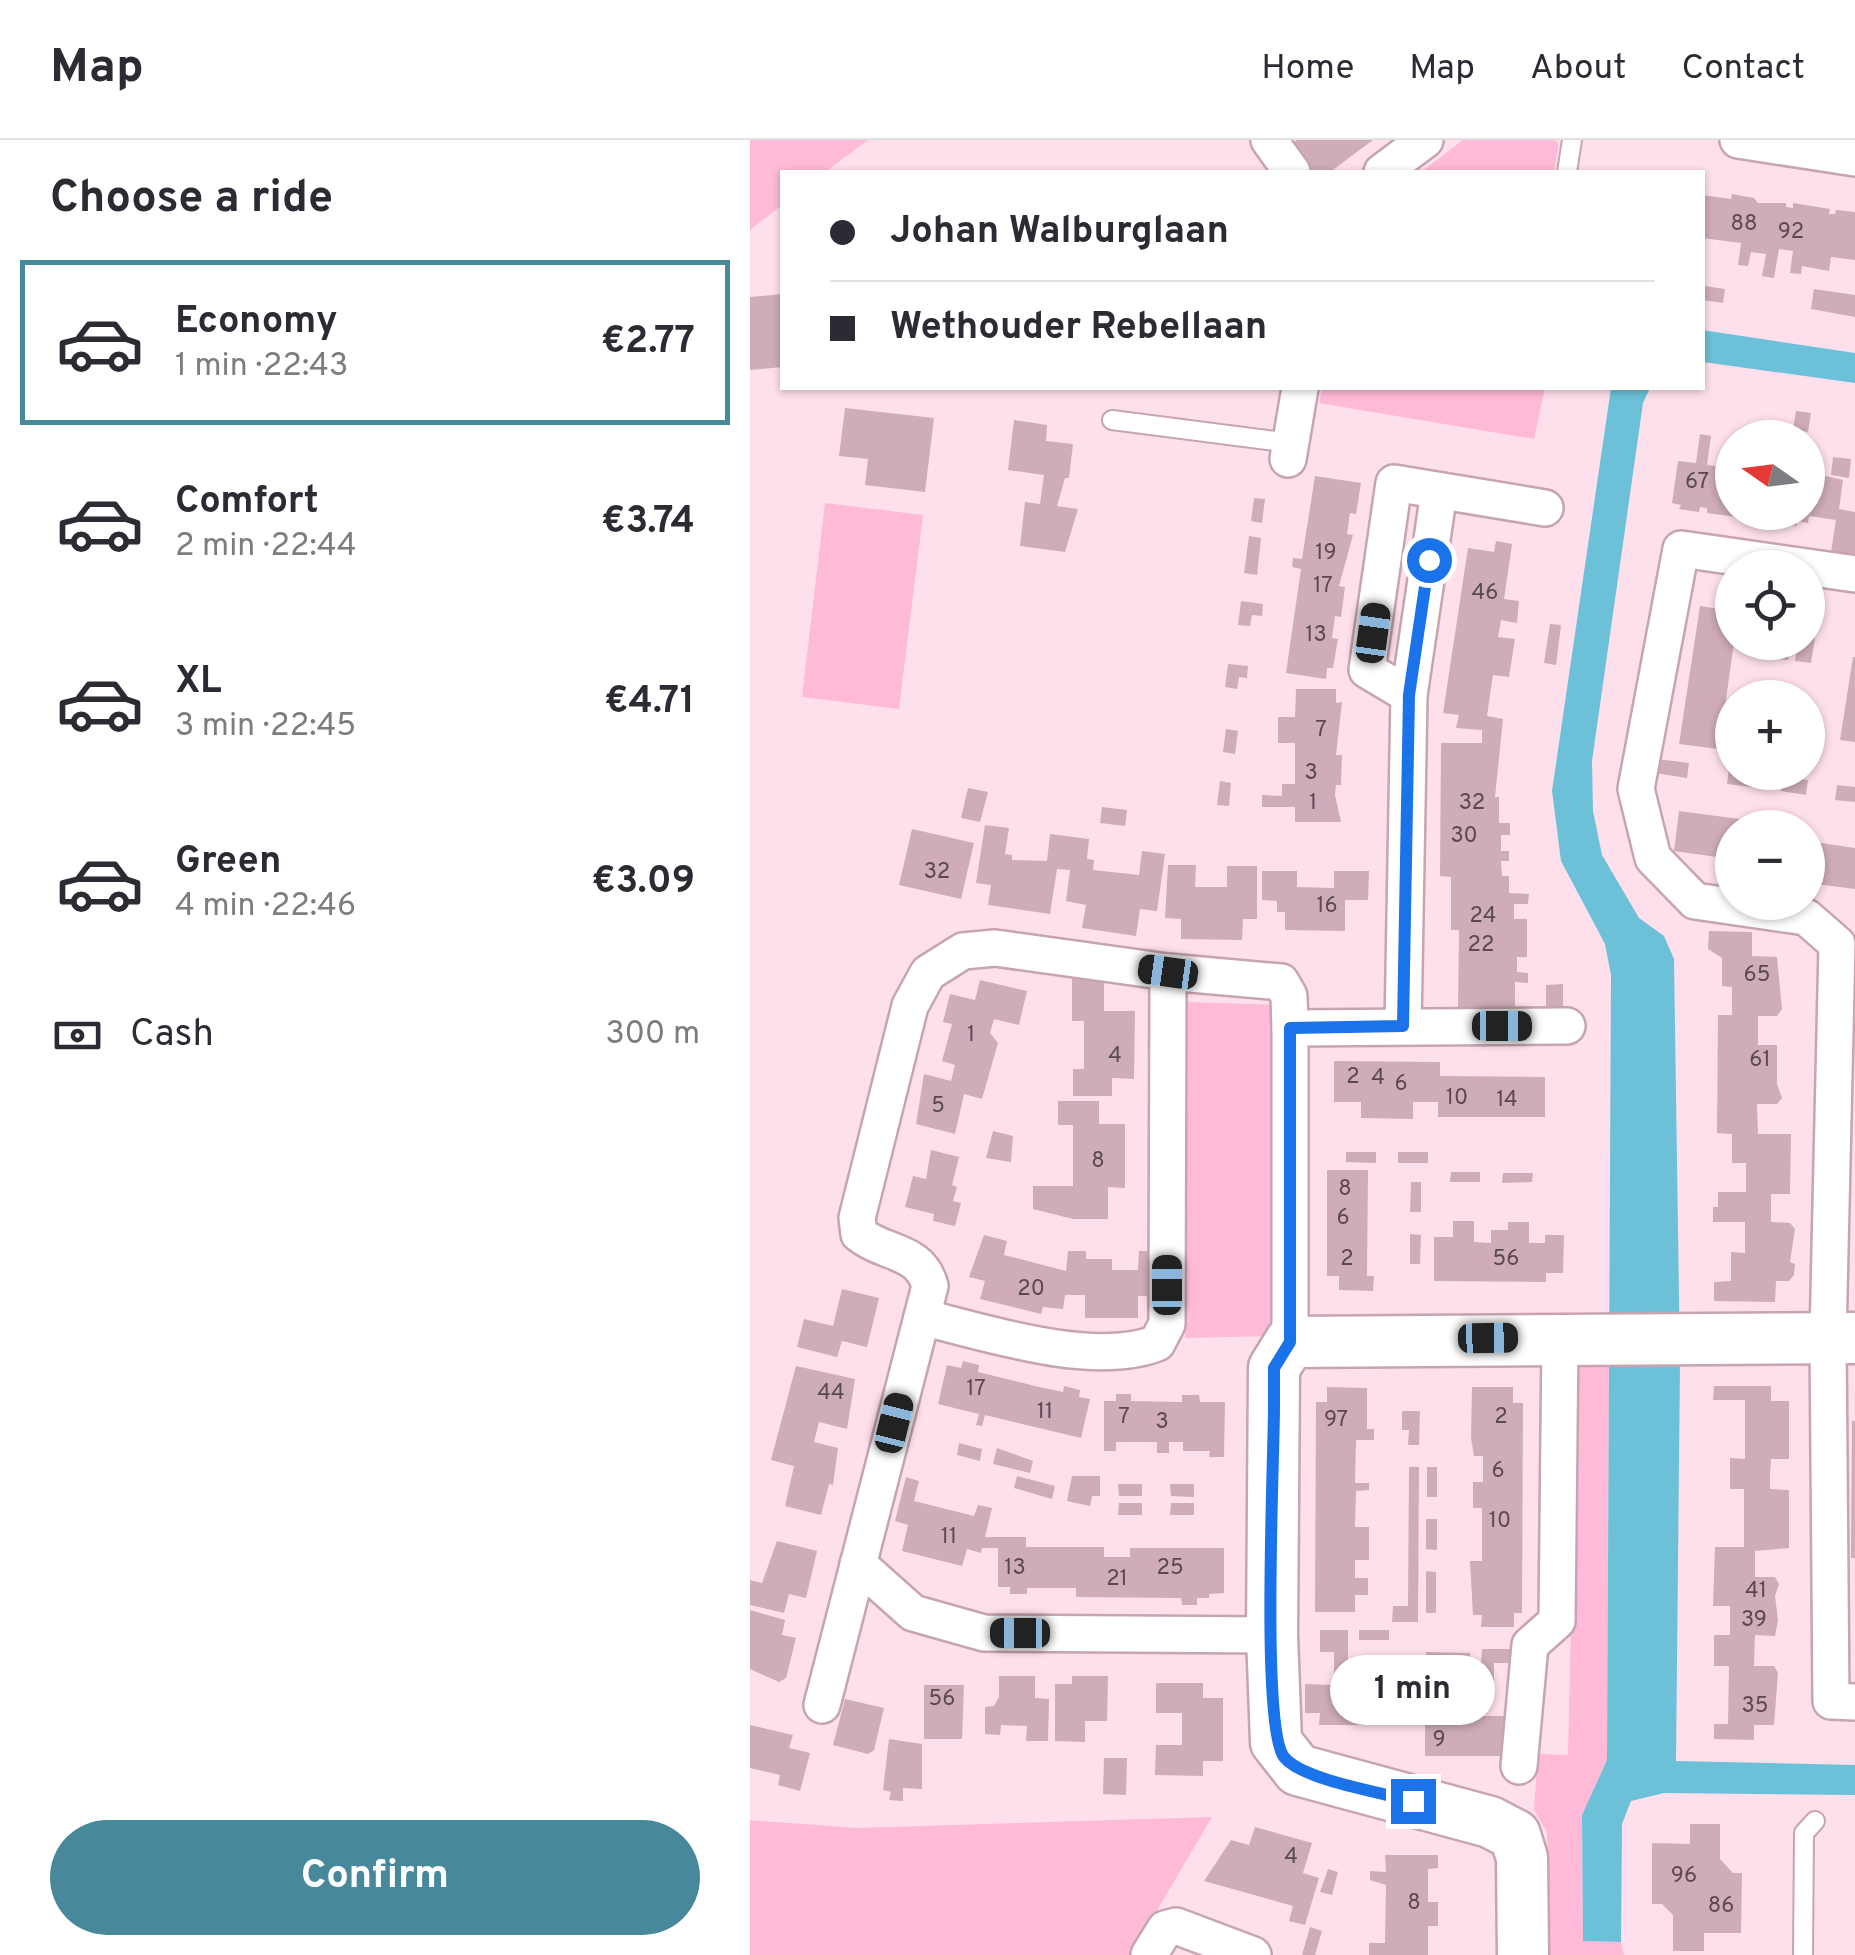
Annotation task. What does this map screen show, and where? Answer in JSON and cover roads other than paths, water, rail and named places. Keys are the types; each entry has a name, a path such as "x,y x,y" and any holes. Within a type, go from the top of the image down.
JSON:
{"street":[{"path":"1269,140 1291,170"},
{"path":"1385,170 1425,140"},
{"path":"1738,140 1818,146 1855,158"},
{"path":"1289,451 1300,390"},
{"path":"1403,1026 1409,695 1367,670 1394,484 1545,508"},
{"path":"1855,574 1681,549 1636,789 1653,858 1695,901 1806,918 1825,929 1837,944 1845,1048 1831,1701 1855,1702"},
{"path":"822,1704 930,1286 925,1268 911,1257 874,1246 859,1234 857,1218 910,1006 928,973 963,951 996,948 1168,972 1280,982 1289,996 1290,1028 1290,1342 1274,1368 1272,1722 1284,1756 1298,1770 1490,1822 1515,1835 1522,1858 1523,1955"},
{"path":"922,1318 1047,1348 1140,1350 1158,1343 1166,1324 1168,972"},
{"path":"1290,1028 1567,1026"},
{"path":"1519,1766 1530,1645 1556,1621 1580,1338"},
{"path":"1290,1342 1841,1338"},
{"path":"858,1564 912,1613 984,1633 1272,1636"},
{"path":"1149,1955 1165,1929 1176,1926 1253,1955"}],"lane":[{"path":"1567,170 1572,140"},
{"path":"1112,420 1289,451"},
{"path":"1803,1955 1804,1834 1815,1821"}],"water":[{"path":"1705,330 1855,353 1855,383 1705,362"},
{"path":"1611,390 1649,390 1643,403 1592,761 1593,811 1602,855 1639,918 1664,936 1674,959 1680,1364 1676,1761 1855,1765 1855,1795 1664,1793 1631,1801 1622,1824 1621,1942 1583,1941 1582,1815 1607,1760 1611,975 1605,944 1561,861 1552,791"}]}
